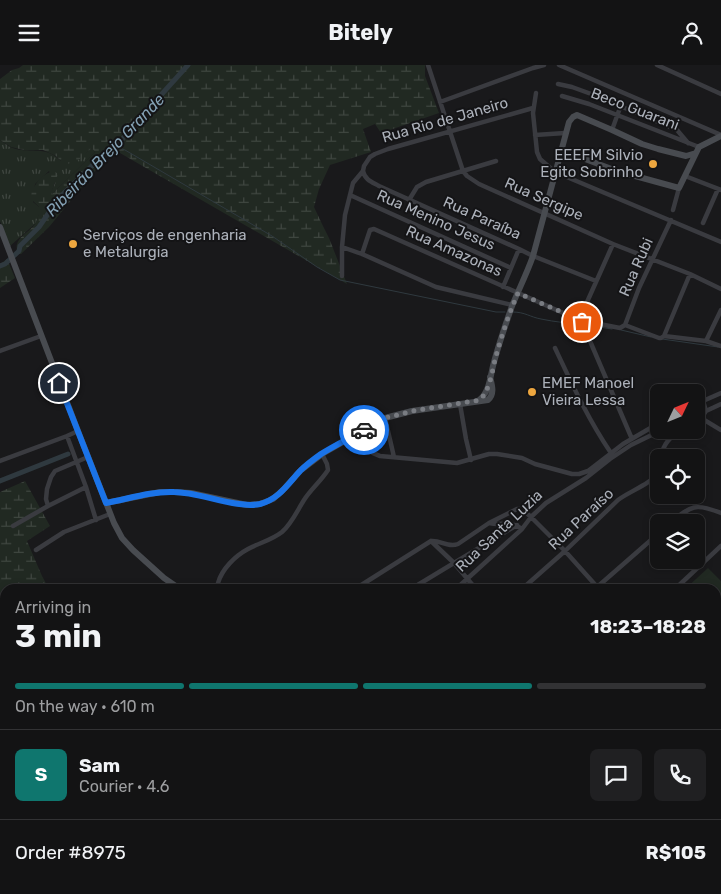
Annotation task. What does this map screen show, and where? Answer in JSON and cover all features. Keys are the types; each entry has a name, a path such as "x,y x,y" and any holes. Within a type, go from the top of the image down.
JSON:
{"street":[{"path":"428,65 462,171"},
{"path":"440,102 532,66 544,65"},
{"path":"559,65 721,136"},
{"path":"656,65 720,93"},
{"path":"558,84 572,87 621,105 677,130 688,143"},
{"path":"536,93 533,108 538,156 555,172 721,242"},
{"name":"Beco Guarani","path":"562,96 588,104 688,143 697,150"},
{"path":"612,130 621,105"},
{"name":"Rua Rio de Janeiro","path":"342,276 345,215 350,195 354,183 367,162 375,154 533,108"},
{"path":"106,503 160,492 174,492 190,493 247,505 260,504 273,499 283,491 301,469 322,454 385,418 412,411 485,401 493,393 490,377 512,305 533,256 569,121 577,115 642,144 686,156 721,136"},
{"path":"535,135 565,133"},
{"path":"561,150 617,171 679,188"},
{"path":"673,210 679,188 697,150"},
{"path":"686,156 690,164"},
{"path":"409,200 420,184 496,161"},
{"name":"Rua Paraíba","path":"363,171 364,176 368,180 409,200 533,256 596,281"},
{"name":"Rua Sergipe","path":"462,171 479,184 613,244 690,274 721,289"},
{"path":"685,176 719,190 704,223"},
{"name":"Rua Menino Jesus","path":"350,195 511,268"},
{"name":"Rua Rubi","path":"625,325 670,220"},
{"path":"0,227 110,514 122,538 133,551 173,584"},
{"name":"Rua Amazonas","path":"362,254 370,230 374,229 582,323 620,328 625,325 661,338 664,336 706,341 721,346"},
{"path":"613,244 596,281 582,323 633,440"},
{"path":"342,247 436,287 512,305"},
{"path":"504,287 519,249"},
{"path":"664,336 690,274"},
{"path":"706,341 721,310"},
{"path":"0,351 42,336"},
{"path":"555,348 580,402 611,453"},
{"path":"705,400 721,393"},
{"path":"460,404 471,460"},
{"path":"705,408 706,411 721,404"},
{"path":"385,418 394,457"},
{"path":"705,422 721,430"},
{"path":"354,436 366,449 380,456 457,463 489,454 497,454 522,458 563,472 579,474 588,471 611,453 650,429"},
{"path":"0,461 78,431"},
{"path":"633,440 650,434"},
{"path":"67,436 96,519"},
{"name":"Rua Santa Luzia","path":"461,584 522,529 531,517 546,503 586,478 633,440"},
{"path":"218,583 221,574 237,557 248,549 281,533 294,518 303,501 328,470 322,454"},
{"path":"48,505 46,499 47,489 55,471 88,457"},
{"name":"Rua Paraíso","path":"528,584 618,500 650,481"},
{"path":"13,526 48,505 86,487"},
{"path":"681,514 690,508 700,507 721,513"},
{"path":"363,584 431,541 454,546 489,523 517,509 522,509 565,551 594,584"},
{"path":"36,550 64,532 110,514"},
{"path":"489,523 512,523 522,529"},
{"path":"419,584 517,525"},
{"path":"431,541 454,563 471,584"},
{"path":"602,584 650,541"},
{"path":"680,584 721,547"}],"green space":[{"path":"23,65 425,65 425,76 439,113 381,133 375,124 363,129 371,152 330,165 319,189 314,207 329,238 347,284 114,148 49,227 21,254 18,254 17,244 19,240 32,228 38,218 39,207 31,199 31,194 38,181 50,172 54,171 58,174 52,194 95,152 92,148 76,162 66,164 56,156 43,150 24,150 11,147 0,140 0,79"},
{"path":"0,140 10,147 17,149 49,153 61,161 86,153 92,148 95,152 52,194 50,194 55,183 49,171 35,184 33,202 39,207 36,223 10,246 0,221"},
{"path":"7,259 15,278 0,288 0,264"},
{"path":"25,481 50,526 27,541 46,584 0,584 0,492"},
{"path":"708,568 721,581 721,584 690,584"}],"waterway":[{"name":"Ribeirão Brejo Grande","path":"0,266 5,264 19,251 20,246 39,227 59,198 110,148 116,147 188,65"},
{"path":"116,147 125,150 272,236 317,267 340,280 496,312 505,312"},
{"path":"513,312 546,320 582,325"},
{"path":"586,325 612,329"},
{"path":"621,330 651,337"},
{"path":"662,339 718,347"},
{"path":"0,481 68,454"}],"way so far":[{"path":"364,430 385,418 412,411 480,400 489,384 512,305 518,293 582,322"}],"place":[{"name":"EEEFM Silvio Egito Sobrinho","path":"653,164"},
{"name":"Serviços de engenharia e Metalurgia","path":"73,244"},
{"name":"EMEF Manoel Vieira Lessa","path":"532,392"}],"route":[{"path":"59,383 106,503 160,492 174,492 190,493 247,505 260,504 273,499 283,491 301,469 322,454 364,430"}]}
